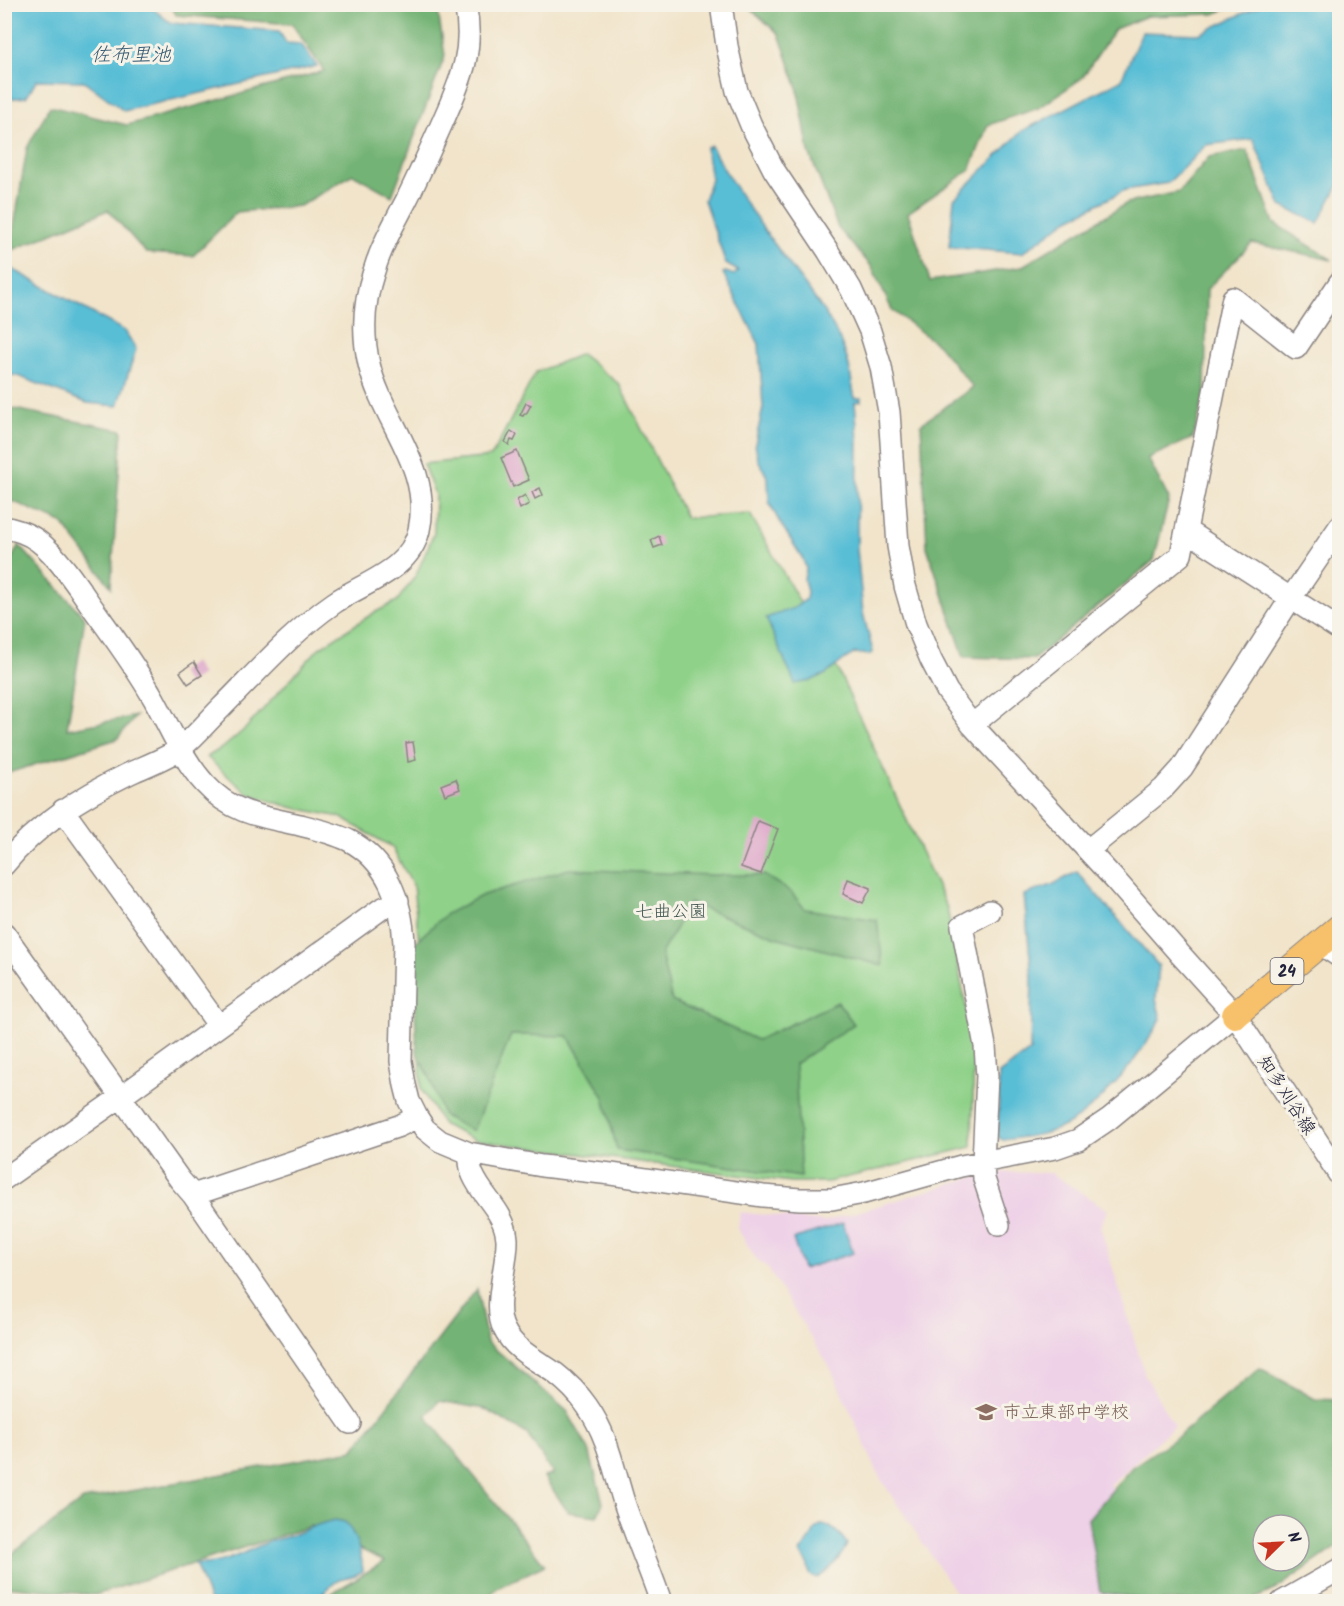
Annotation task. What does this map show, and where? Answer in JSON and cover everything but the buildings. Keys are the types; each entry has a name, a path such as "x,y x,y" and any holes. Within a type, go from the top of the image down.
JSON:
{"main road":[{"name":"24","path":"1235,1015 1329,950 1340,927"}],"street":[{"path":"4,865 34,834 63,810 97,789 181,749 270,658 310,621 336,602 398,565 410,550 419,533 422,512 420,489 414,465 376,386 369,364 365,318 368,294 377,262 461,81 468,48 469,30 465,4"},
{"name":"知多刈谷線","path":"721,4 737,91 751,125 774,170 851,289 870,332 881,367 889,412 898,546 905,586 916,624 947,692 972,726 1088,850 1235,1015 1340,1176"},
{"path":"972,726 1181,555 1233,298 1296,348 1340,282"},
{"path":"1088,850 1163,789 1182,768 1340,526"},
{"path":"4,527 22,531 38,541 64,569 136,668 196,772 220,798 234,807 262,818 322,830 348,840 380,866 398,901 404,924 401,1061 409,1101 425,1129 440,1141 469,1153 542,1166 763,1196 800,1199 832,1198 864,1193 961,1166 1055,1148 1078,1140 1109,1119 1235,1015"},
{"path":"1187,531 1340,630"},
{"path":"63,810 219,1026"},
{"path":"4,1179 381,909 398,901"},
{"path":"990,911 962,926 985,1046 987,1076 984,1179 999,1226"},
{"path":"4,933 193,1195 350,1423"},
{"path":"193,1195 399,1126 417,1117"},
{"path":"469,1153 472,1174 496,1208 507,1239 500,1315 505,1331 521,1349 568,1383 579,1394 596,1419 608,1446 624,1500 661,1602"},
{"path":"1282,1602 1340,1569"}],"shaded area":[{"path":"991,1172 1051,1173 1108,1210 1100,1226 1145,1375 1174,1426 1111,1484 1138,1601 961,1601 880,1478 831,1369 767,1267 755,1258 738,1229 740,1212 824,1222"}],"green space":[{"path":"171,5 437,5 445,56 392,196 353,174 300,206 237,212 193,256 146,253 108,210 10,251 27,148 50,106 127,125 324,71 292,24 176,15"},
{"path":"746,5 1236,5 1214,14 1147,16 1115,29 1082,78 1039,108 988,125 970,170 908,213 930,281 1021,267 1127,203 1179,192 1209,157 1247,150 1274,223 1332,260 1252,243 1207,289 1205,394 1193,438 1148,458 1169,499 1154,560 1034,659 964,657 927,547 921,424 973,387 938,345 892,310 871,266 838,228 809,152 797,86 779,34"},
{"name":"七曲公園","path":"581,354 619,384 686,518 750,514 838,670 947,908 974,1049 972,1147 828,1182 791,1182 475,1140 443,1125 421,1089 421,960 413,886 392,847 340,817 290,807 249,794 207,757 225,746 246,728 319,648 397,601 416,575 434,533 435,495 423,464 491,457 536,372"},
{"path":"4,407 122,430 111,587 62,523 12,501 5,501"},
{"path":"19,545 85,618 67,729 136,716 117,739 5,774 5,673 11,663 5,651 5,571"},
{"path":"569,869 764,875 791,892 805,909 877,920 883,966 776,937 690,903 661,954 672,1001 757,1040 838,1002 854,1024 795,1064 801,1177 617,1150 604,1097 568,1036 511,1035 473,1131 443,1116 430,1078 417,1053 412,945 446,914 483,895"},
{"path":"477,1289 487,1342 567,1411 589,1450 603,1503 597,1516 568,1512 544,1477 553,1474 527,1434 485,1409 439,1401 426,1416 545,1565 497,1588 484,1601 319,1601 385,1561 311,1526 95,1595 5,1586 5,1559 83,1500 353,1450"},
{"path":"1260,1368 1315,1399 1339,1400 1339,1545 1311,1565 1311,1513 1251,1513 1251,1573 1299,1573 1276,1589 1249,1601 1152,1601 1100,1592 1088,1519 1132,1467 1180,1435"}],"water":[{"name":"佐布里池","path":"5,4 148,5 171,23 279,31 286,43 301,44 317,66 124,111 84,81 37,80 26,97 8,99 5,106"},
{"path":"1263,4 1339,5 1339,184 1318,223 1281,206 1253,139 1206,145 1168,183 1125,190 1067,220 1022,253 949,247 954,199 1022,131 1121,80 1142,32 1199,34"},
{"path":"711,146 744,201 828,318 843,347 855,398 861,398 861,401 855,402 858,439 857,549 863,613 873,652 869,655 855,653 826,674 795,684 766,618 794,608 806,599 804,579 806,569 803,559 769,502 768,479 758,459 755,444 763,408 759,344 723,273 734,275 738,271 726,264 704,200 711,179 706,148"},
{"path":"5,265 125,331 136,349 118,406 87,403 18,376 5,374"},
{"path":"1077,872 1159,966 1156,999 1161,1019 1143,1048 1118,1080 1105,1095 1076,1119 1048,1132 1003,1140 998,1137 999,1074 1030,1051 1032,977 1024,895 1052,885"},
{"path":"843,1223 853,1253 803,1269 793,1239"},
{"path":"335,1520 345,1522 352,1532 360,1552 363,1571 339,1579 314,1601 210,1601 195,1564 224,1561 268,1542"},
{"path":"822,1524 836,1531 847,1544 835,1563 817,1578 812,1577 809,1573 808,1565 800,1552 815,1529"}],"place":[{"name":"市立東部中学校","path":"986,1412"}]}
